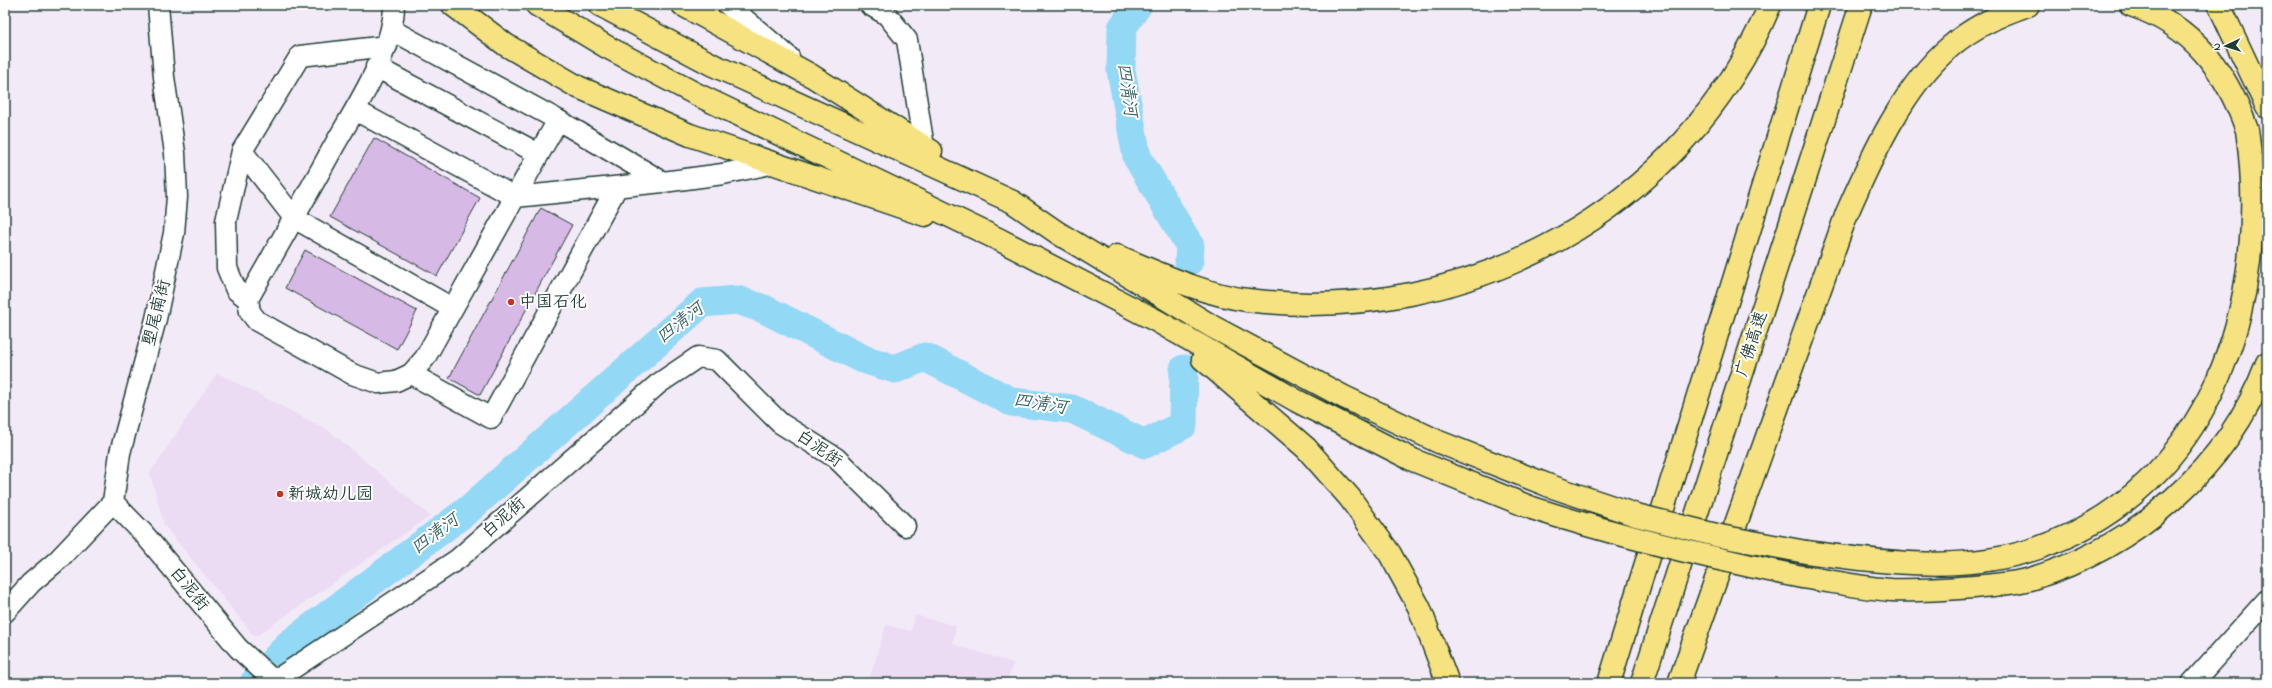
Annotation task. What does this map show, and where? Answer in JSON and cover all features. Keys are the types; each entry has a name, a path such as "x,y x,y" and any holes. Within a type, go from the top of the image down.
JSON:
{"highway":[{"path":"453,5 506,45 578,87 690,136 775,163 1000,240"},
{"path":"537,5 607,46 696,94 1000,240 1157,321 1297,401 1413,460 1532,508 1620,536 1710,558 1802,577 1891,590 1939,590 1992,585 2030,579 2071,563 2120,539 2159,512 2193,480 2225,443 2245,410 2267,363"},
{"path":"600,5 713,65 1013,202"},
{"path":"683,5 812,76 1013,202 1058,233 1213,327 1344,397 1439,442 1550,486 1636,515 1720,536 1806,552 1877,561 1917,564 1954,563 1997,559 2038,548 2118,510 2151,484 2179,456 2203,426 2230,385 2247,344 2259,301 2264,253 2264,207 2255,155 2242,117 2223,76 2201,47 2175,25 2149,11 2132,5"},
{"path":"1058,233 1198,288 1245,300 1314,303 1381,300 1431,290 1480,276 1516,262 1563,239 1606,211 1652,174 1688,136 1727,87 1759,31 1770,5"},
{"path":"1609,683 1819,5"},
{"name":"广佛高速","path":"1642,683 1861,5"},
{"path":"1679,683 1847,213 1870,160 1898,113 1924,74 1951,46 2004,12 2028,5"},
{"path":"2218,5 2267,107"},
{"path":"1157,321 1306,448 1350,498 1398,567 1419,607 1448,683"}],"street":[{"name":"塱尾南街","path":"113,502 120,453 156,319 174,233 177,197 175,153 164,76 158,5"},
{"path":"394,5 389,38 355,110 248,300 250,312 257,321 352,374 378,383 396,381 411,374 424,358 558,120"},
{"path":"728,5 812,76"},
{"path":"870,5 887,15 907,40 924,147"},
{"path":"248,300 236,290 227,268 226,221 242,151 300,56 389,38 558,120 663,182"},
{"path":"376,67 538,154"},
{"path":"355,110 515,197 663,182 723,174 775,163"},
{"path":"242,151 294,218 452,308"},
{"path":"411,374 491,418 617,187"},
{"name":"白泥街","path":"113,502 144,534 238,648 274,680 458,559 658,384 698,357 718,360 780,423 836,458 905,526"},
{"path":"5,612 31,583 58,560 113,502"},
{"path":"2192,683 2267,600"}],"shaded area":[{"name":"新城幼儿园","path":"217,373 328,430 430,516 255,637 164,525 150,473"},
{"path":"915,615 956,626 953,644 1013,663 1007,683 868,683 886,625 911,631"}],"building":[{"path":"374,138 480,198 437,276 330,217"},
{"name":"中国石化","path":"541,208 572,225 480,395 449,378"},
{"path":"305,250 417,311 397,349 285,288"}],"waterway":[{"name":"四清河","path":"1138,5 1122,28 1121,70 1137,157 1190,246 1189,261"},
{"name":"四清河","path":"254,683 289,644 468,510 702,303 737,300 764,309 863,359 895,369 925,357 1012,402 1072,409 1145,444 1183,425 1184,369"}],"place":[{"name":"中国石化","path":"511,302"},
{"name":"新城幼儿园","path":"280,494"}]}
